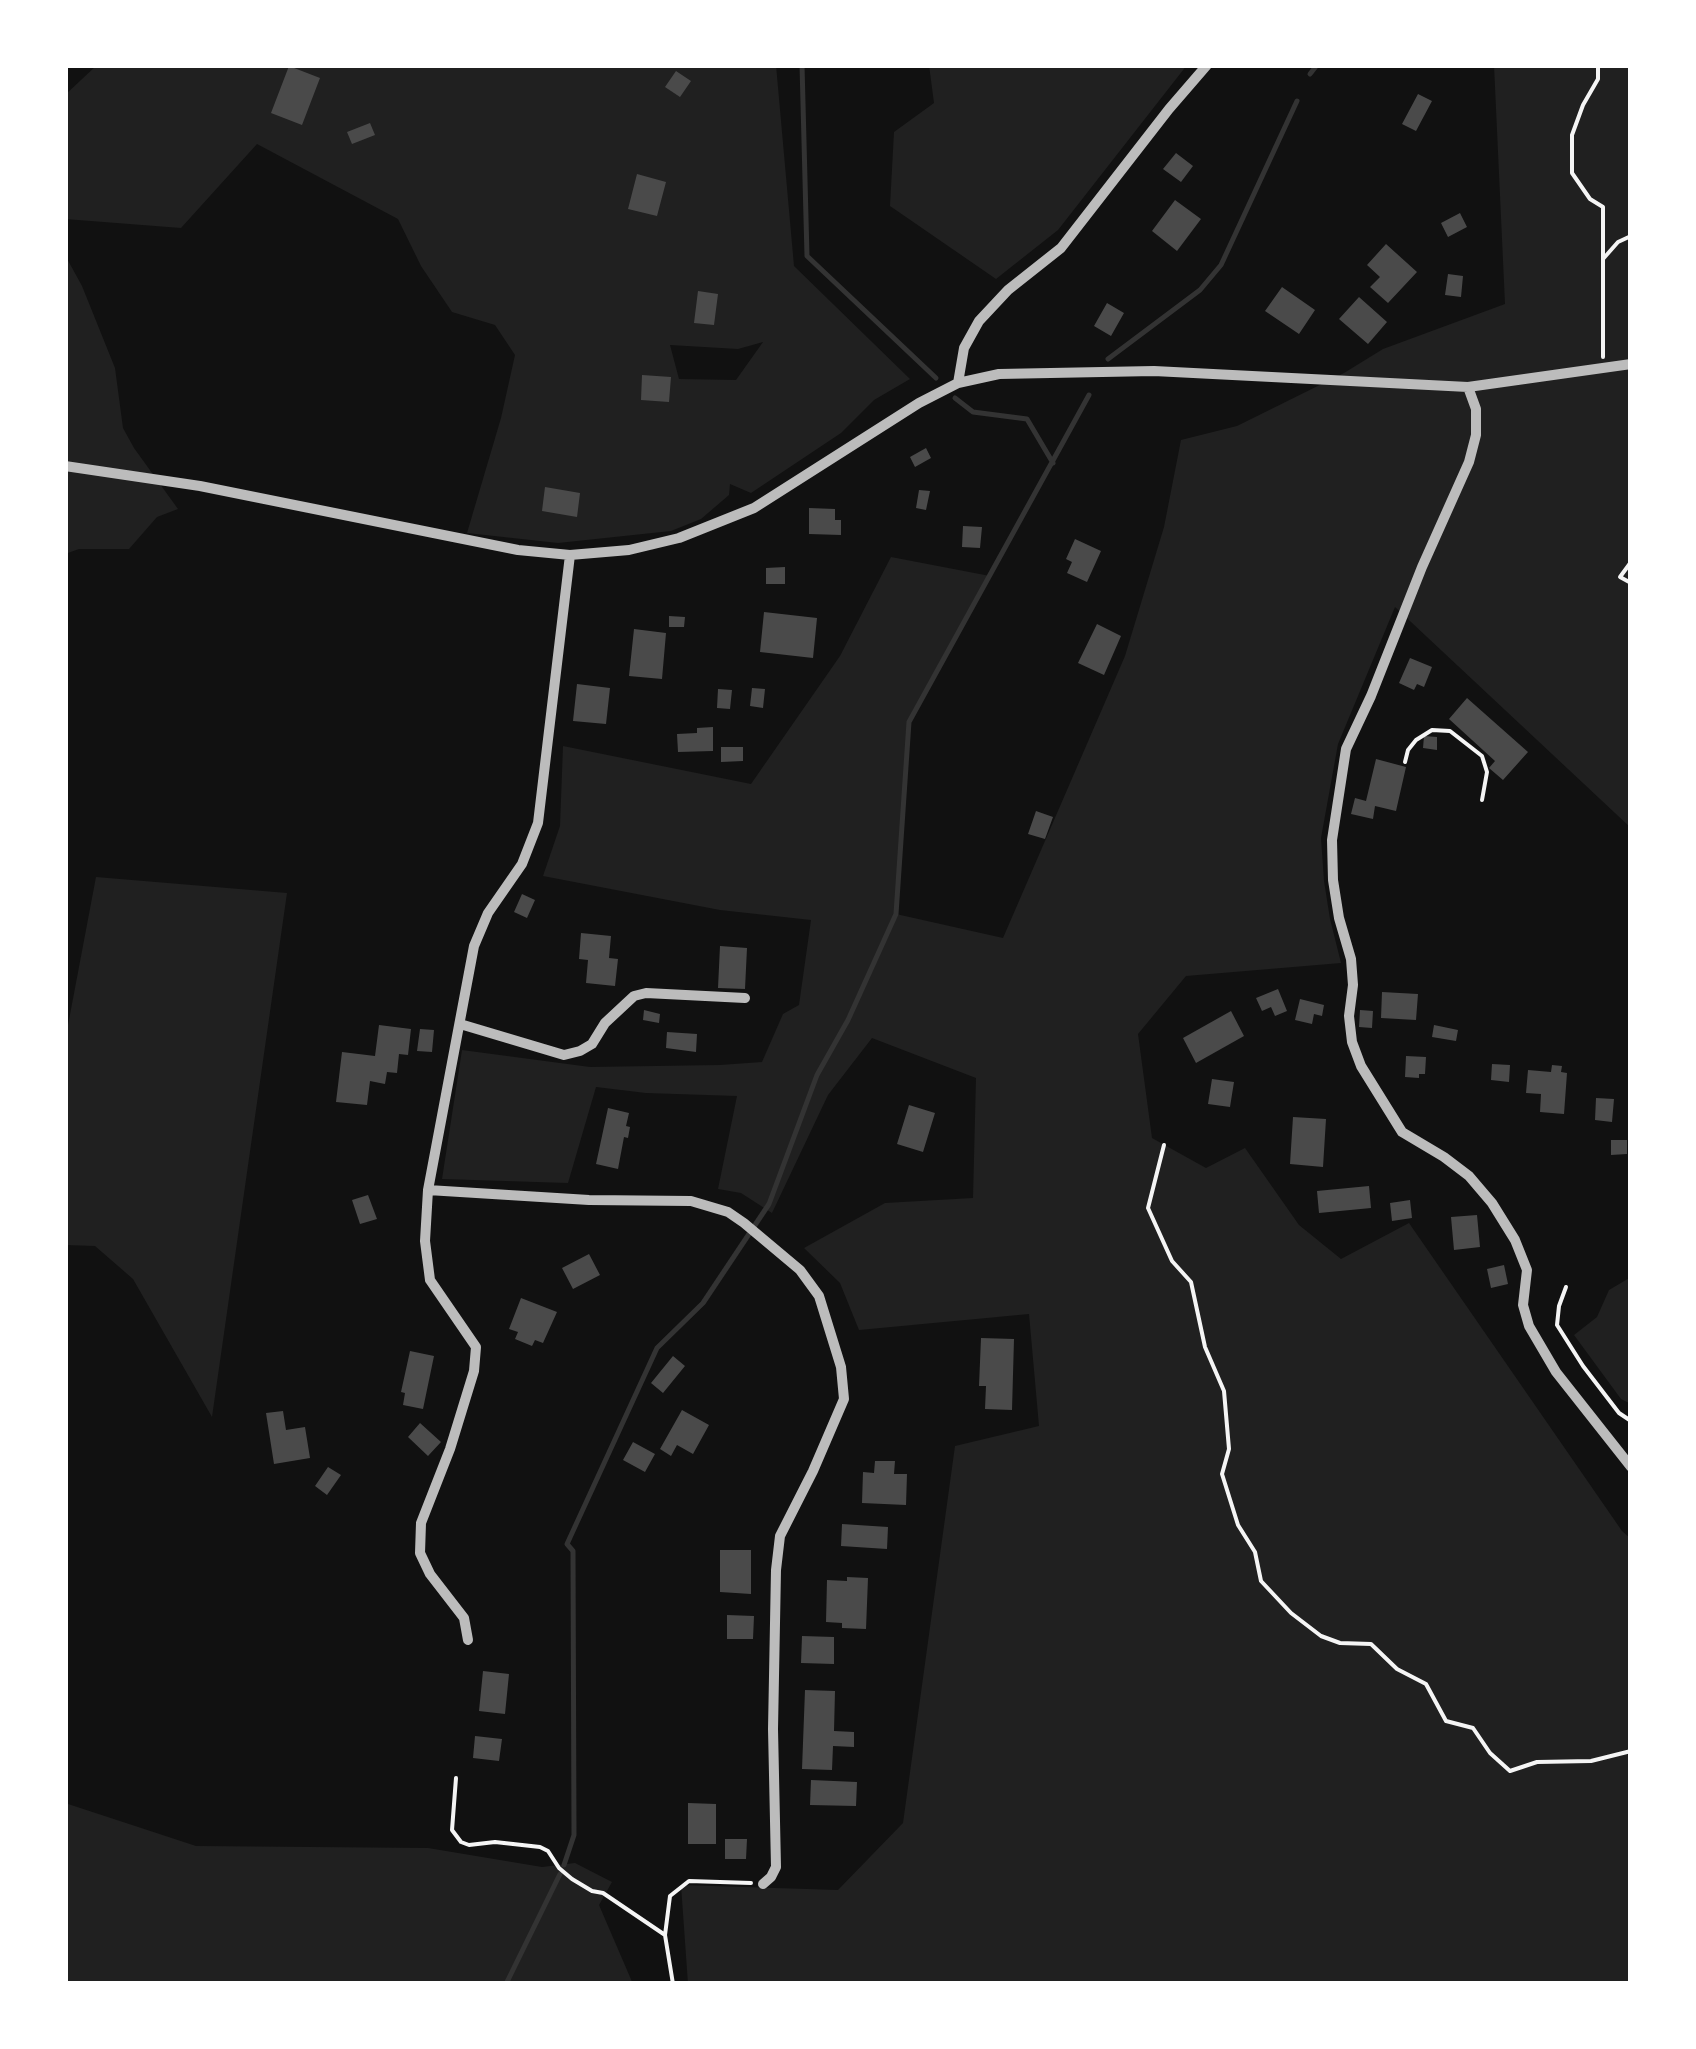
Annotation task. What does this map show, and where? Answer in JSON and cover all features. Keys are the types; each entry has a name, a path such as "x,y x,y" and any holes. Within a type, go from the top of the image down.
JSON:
{"street":[{"path":"958,383 964,348 979,322 1008,290 1061,248 1207,65"},
{"path":"65,466 200,486 518,550 570,555 629,550 678,538 754,508 885,423 958,383 999,374 1154,371 1468,387 1631,364"},
{"path":"1468,387 1476,409 1476,435 1469,462 1346,748 1332,840 1339,918 1351,958 1348,1016 1352,1042 1362,1066 1402,1132 1470,1176 1492,1203 1515,1240 1527,1270 1523,1305 1529,1326 1556,1372 1631,1467"},
{"path":"468,1640 464,1618 430,1574 420,1553 420,1523 450,1449 474,1371 476,1347 430,1280 425,1242 428,1190 474,946 488,913 522,864 538,824 570,555"},
{"path":"460,1024 564,1054 592,1044 605,1023 634,996 646,993 745,998"},
{"path":"428,1190 590,1200 691,1201 728,1212 760,1234 800,1270 820,1296 841,1367 844,1399 780,1536 773,1729 776,1867 763,1884"}],"path":[{"path":"1598,65 1598,79 1572,135 1572,173 1590,199 1604,208 1602,366"},
{"path":"1603,259 1618,242 1631,236"},
{"path":"1631,562 1620,578 1631,583"},
{"path":"1405,762 1416,740 1432,730 1450,731 1482,756 1488,772 1482,800"},
{"path":"1164,1144 1148,1208 1172,1261 1191,1282 1205,1347 1224,1391 1229,1450 1222,1474 1238,1525 1255,1552 1261,1580 1291,1613 1321,1636 1340,1643 1370,1644 1397,1669 1426,1684 1446,1721 1473,1728 1490,1753 1510,1770 1537,1762 1591,1761 1631,1751"},
{"path":"1566,1287 1557,1326 1619,1413 1631,1421"},
{"path":"456,1778 452,1830 460,1842 540,1847 572,1879 603,1893 664,1935"},
{"path":"672,1984 664,1935 670,1896 689,1881 763,1884"}],"shaded area":[{"path":"97,65 776,65 794,266 910,379 874,400 841,433 751,493 730,484 729,495 701,519 671,531 558,543 467,533 515,355 495,325 452,312 421,266 398,219 257,144 181,228 65,219 65,95","holes":["763,342 736,380 679,379 670,345 738,349"]},
{"path":"929,65 1187,65 1058,230 996,279 890,206 894,132 934,103"},
{"path":"1494,65 1631,65 1631,828 1395,607 1338,744 1321,838 1330,919 1341,963 1186,976 1138,1034 1152,1138 1206,1168 1245,1148 1299,1225 1341,1259 1409,1223 1631,1539 1631,1984 688,1984 681,1885 838,1890 903,1823 955,1446 1039,1426 1029,1314 859,1330 840,1283 804,1248 885,1203 973,1198 976,1078 872,1038 828,1095 772,1213 741,1193 718,1189 737,1096 596,1087 568,1183 442,1179 462,1050 590,1067 762,1062 783,1014 799,1005 811,920 720,910 543,876 560,826 563,746 751,784 840,656 891,557 990,576 909,722 896,914 1003,938 1125,656 1164,527 1181,440 1237,426 1344,373 1383,349 1505,304"},
{"path":"65,255 82,286 115,368 123,428 178,509 157,517 129,549 79,549 65,554"},
{"path":"96,877 287,893 212,1417 133,1279 95,1246 65,1245 65,1041"},
{"path":"1631,1277 1631,1404 1621,1399 1574,1335 1597,1317 1609,1290"},
{"path":"65,1803 196,1846 428,1848 542,1867 575,1863 612,1882 599,1905 633,1984 65,1984"}],"building":[{"path":"289,66 320,78 302,125 271,113"},
{"path":"676,71 691,81 680,97 665,87"},
{"path":"1418,94 1432,101 1416,131 1402,124"},
{"path":"370,123 375,135 352,144 347,132"},
{"path":"1176,153 1193,166 1181,182 1163,169"},
{"path":"637,174 666,182 657,216 628,209"},
{"path":"1175,200 1201,219 1177,251 1152,231"},
{"path":"1460,213 1467,227 1448,237 1441,223"},
{"path":"1386,244 1417,272 1388,303 1370,287 1380,277 1367,265"},
{"path":"1448,274 1463,276 1461,297 1445,295"},
{"path":"1282,287 1315,310 1299,334 1265,311"},
{"path":"698,291 718,294 714,325 694,323"},
{"path":"1359,297 1387,322 1368,344 1339,319"},
{"path":"1107,303 1124,313 1111,336 1094,326"},
{"path":"642,375 671,377 669,402 641,400"},
{"path":"926,448 931,458 915,467 910,457"},
{"path":"545,487 580,493 577,517 542,511"},
{"path":"919,490 930,491 926,510 916,508"},
{"path":"809,508 835,509 835,520 841,520 841,535 809,534"},
{"path":"963,526 982,527 980,548 962,547"},
{"path":"1075,539 1101,551 1087,582 1067,573 1072,562 1066,559"},
{"path":"785,567 785,584 766,584 766,568"},
{"path":"764,612 817,618 813,658 760,652"},
{"path":"669,616 685,617 684,627 669,627"},
{"path":"1097,624 1121,636 1104,675 1078,663"},
{"path":"634,629 666,633 662,679 629,676"},
{"path":"1410,658 1432,667 1424,687 1417,684 1414,690 1399,683"},
{"path":"577,684 610,688 606,724 573,721"},
{"path":"752,688 765,689 763,708 750,706"},
{"path":"718,689 732,690 730,709 717,708"},
{"path":"1467,698 1528,752 1503,780 1489,768 1495,761 1449,719"},
{"path":"713,727 713,751 678,752 677,734"},
{"path":"1424,736 1437,737 1437,750 1423,748"},
{"path":"721,747 743,747 743,761 721,762"},
{"path":"1376,759 1406,767 1396,811 1375,806 1373,819 1351,814 1355,798 1366,801"},
{"path":"1036,811 1053,817 1045,839 1028,834"},
{"path":"522,894 535,900 527,918 514,912"},
{"path":"581,933 611,936 609,958 618,959 615,986 586,983 588,960 579,959"},
{"path":"720,946 747,948 745,989 718,988"},
{"path":"1278,989 1287,1011 1275,1016 1271,1007 1262,1011 1256,998"},
{"path":"1382,992 1418,994 1416,1020 1381,1018"},
{"path":"1300,999 1324,1005 1322,1016 1314,1014 1312,1024 1295,1020"},
{"path":"644,1010 660,1014 659,1023 643,1020"},
{"path":"1360,1010 1373,1011 1372,1028 1359,1027"},
{"path":"1231,1011 1244,1036 1196,1063 1183,1038"},
{"path":"379,1025 411,1029 408,1055 399,1054 397,1073 387,1072 385,1084 370,1081 367,1105 336,1102 342,1052 375,1056"},
{"path":"1434,1025 1458,1030 1456,1041 1432,1037"},
{"path":"420,1029 434,1030 432,1052 417,1051"},
{"path":"667,1032 697,1034 696,1052 666,1048"},
{"path":"1406,1056 1426,1057 1425,1074 1419,1074 1419,1078 1405,1077"},
{"path":"1492,1064 1510,1065 1509,1082 1491,1080"},
{"path":"1552,1065 1562,1066 1561,1072 1567,1073 1564,1114 1540,1112 1541,1094 1526,1093 1528,1070 1551,1072"},
{"path":"1212,1079 1234,1082 1230,1107 1208,1104"},
{"path":"1596,1098 1614,1099 1612,1122 1595,1120"},
{"path":"909,1105 935,1113 923,1152 897,1144"},
{"path":"608,1108 629,1113 628,1138 624,1137 618,1169 596,1164"},
{"path":"1293,1117 1326,1119 1323,1167 1290,1164"},
{"path":"1611,1140 1627,1140 1627,1154 1611,1155"},
{"path":"1369,1186 1371,1208 1319,1213 1317,1191"},
{"path":"368,1195 377,1219 360,1224 352,1200"},
{"path":"1410,1200 1412,1218 1392,1221 1390,1203"},
{"path":"1477,1215 1480,1247 1454,1250 1451,1217"},
{"path":"589,1254 600,1275 573,1289 562,1268"},
{"path":"1504,1265 1508,1284 1491,1288 1487,1269"},
{"path":"521,1298 557,1312 543,1343 535,1340 532,1346 515,1339 518,1332 509,1329"},
{"path":"981,1338 1014,1339 1012,1410 985,1409 986,1386 979,1386"},
{"path":"410,1351 434,1356 423,1409 403,1405 405,1393 401,1392"},
{"path":"673,1356 685,1366 663,1393 651,1383"},
{"path":"682,1410 709,1425 693,1454 677,1445 671,1456 660,1449"},
{"path":"283,1411 286,1430 305,1427 310,1458 274,1464 266,1413"},
{"path":"420,1423 441,1442 428,1456 408,1437"},
{"path":"633,1442 655,1454 645,1472 623,1460"},
{"path":"875,1461 895,1461 894,1474 907,1474 906,1505 862,1503 863,1472 874,1473"},
{"path":"328,1467 341,1475 327,1495 315,1486"},
{"path":"842,1524 888,1527 887,1549 841,1546"},
{"path":"720,1550 751,1550 751,1594 720,1592"},
{"path":"847,1577 868,1578 866,1629 842,1628 842,1623 826,1622 827,1580 847,1581"},
{"path":"727,1615 754,1616 753,1639 727,1639"},
{"path":"802,1636 834,1637 834,1664 801,1663"},
{"path":"483,1671 509,1674 505,1714 479,1711"},
{"path":"805,1690 835,1691 834,1731 854,1732 854,1747 833,1746 832,1770 802,1769"},
{"path":"475,1736 502,1739 499,1761 473,1758"},
{"path":"811,1780 857,1782 856,1806 810,1805"},
{"path":"688,1803 716,1804 716,1844 688,1844"},
{"path":"725,1839 747,1839 746,1859 725,1859"}],"waterway":[{"path":"802,65 807,256 936,378"},
{"path":"1310,74 1317,65"},
{"path":"1108,359 1200,290 1221,265 1297,101"},
{"path":"564,1865 574,1835 573,1551 567,1544 657,1348 703,1303 769,1204 817,1075 848,1020 896,914 909,722 1089,395"},
{"path":"955,398 973,412 1027,419 1053,463"},
{"path":"506,1984 560,1874"}]}
